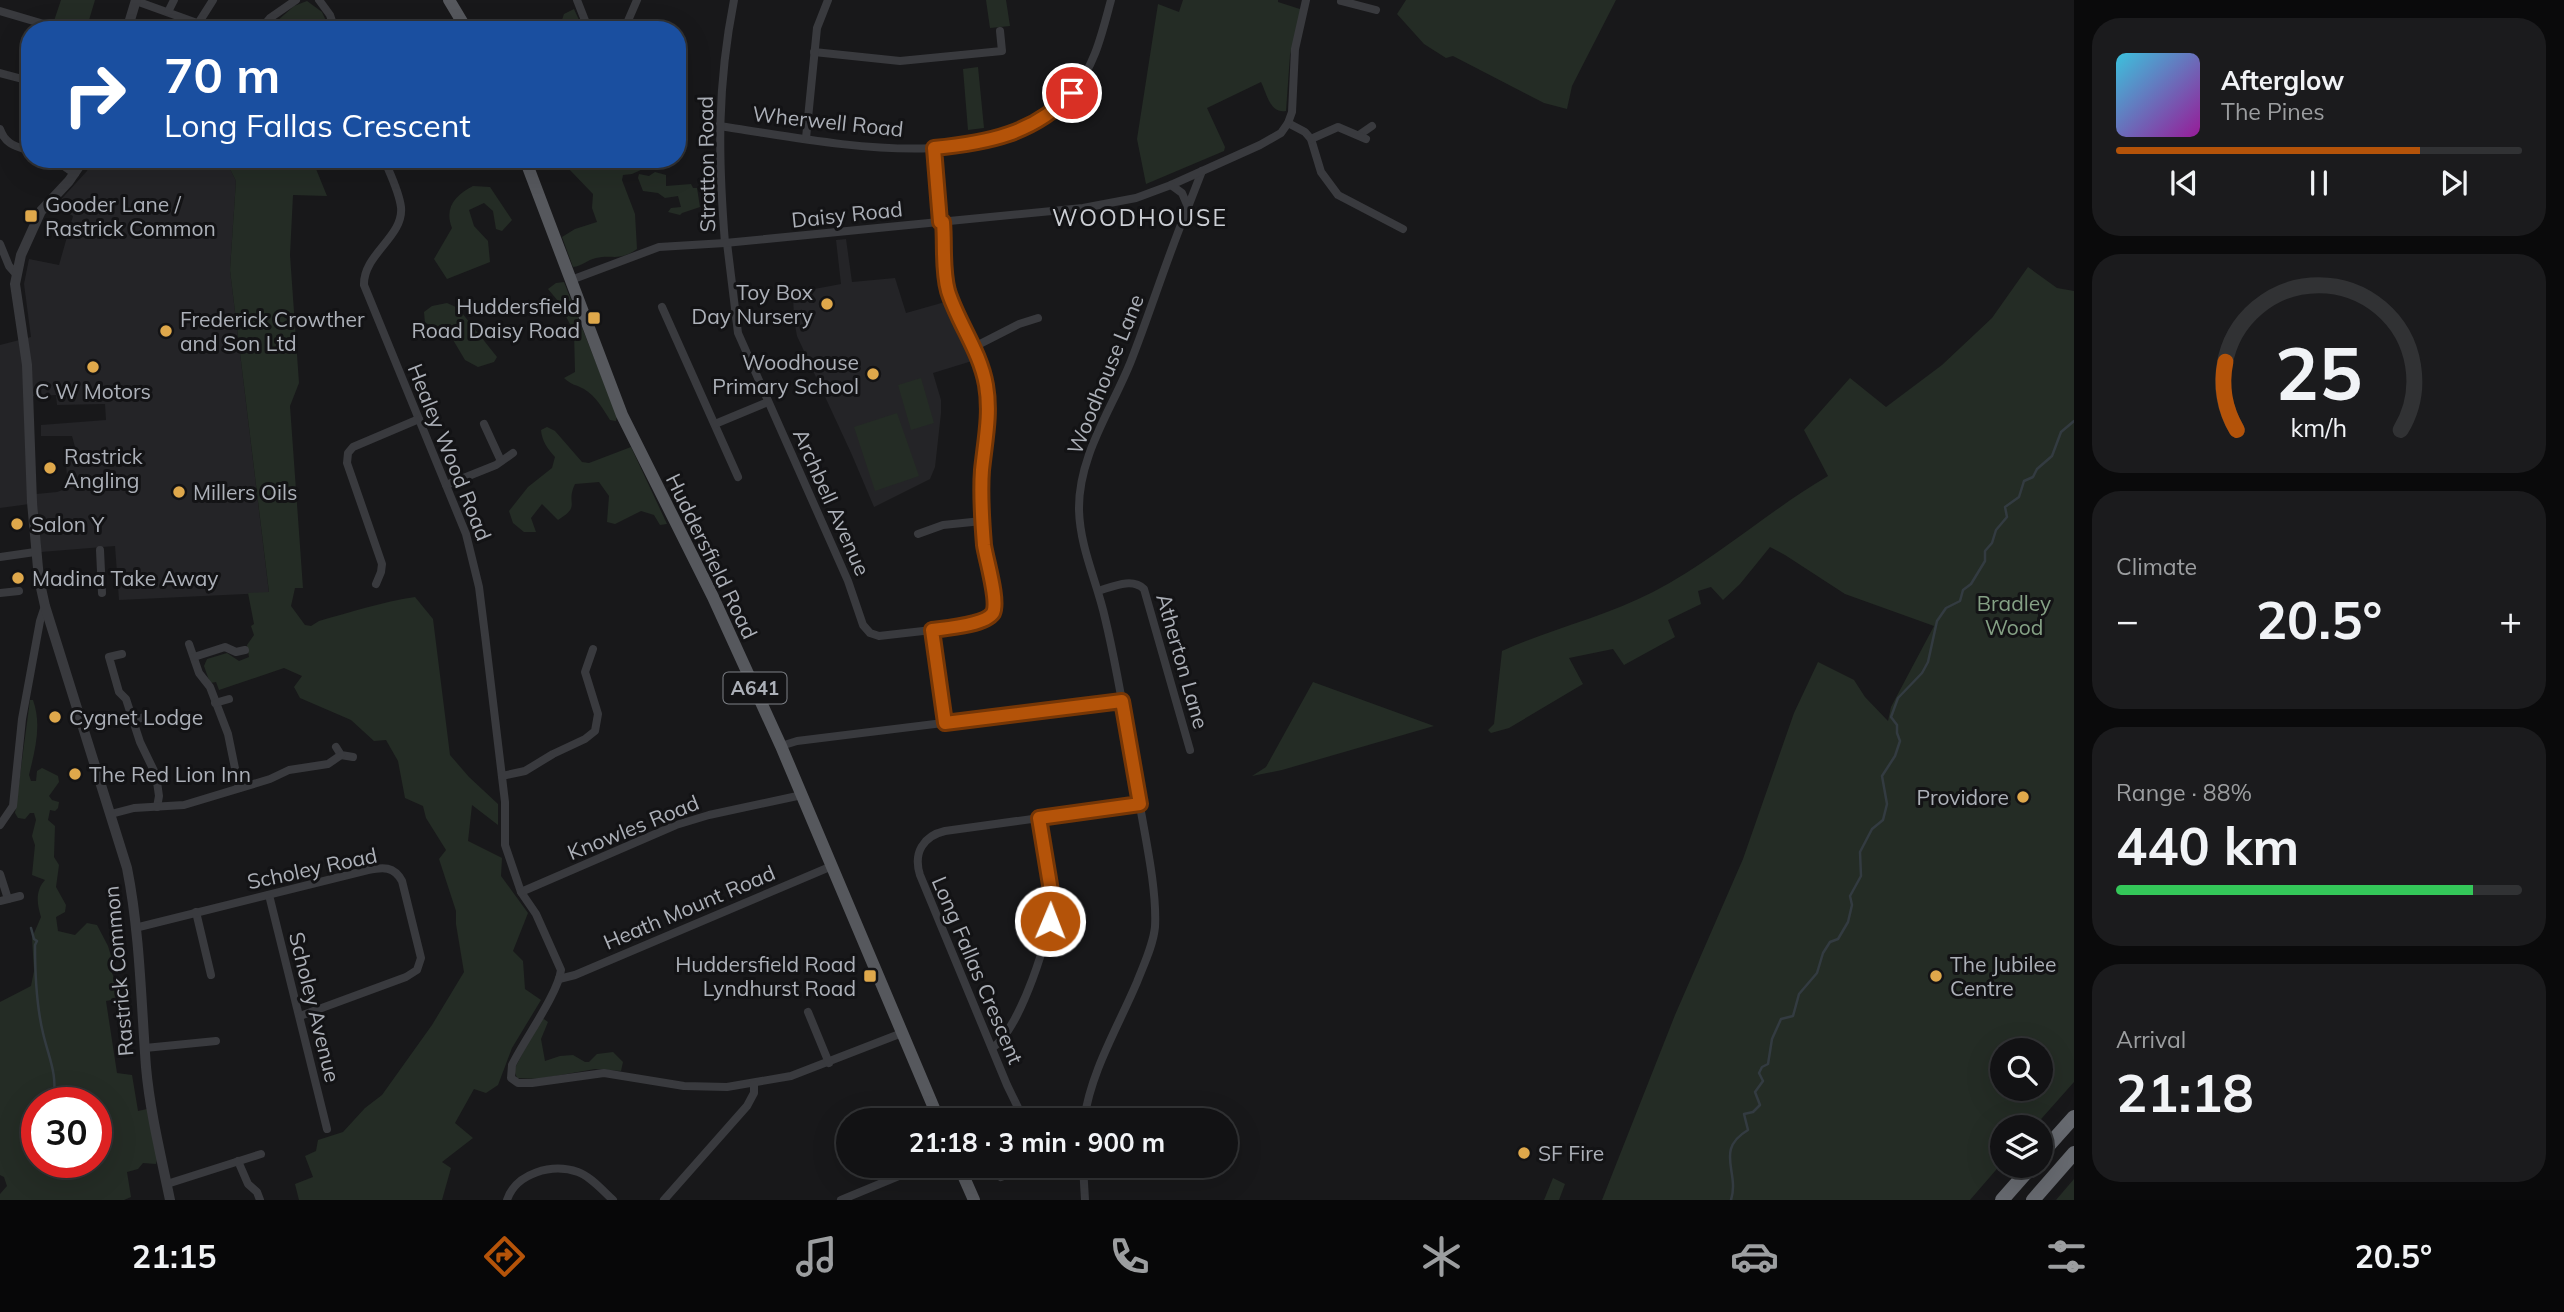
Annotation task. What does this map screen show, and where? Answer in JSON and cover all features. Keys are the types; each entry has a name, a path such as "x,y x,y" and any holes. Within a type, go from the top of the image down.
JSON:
{"highway":[{"path":"2053,1140 2074,1117"},
{"path":"2033,1200 2074,1153"},
{"path":"2002,1200 2021,1178"}],"main road":[{"path":"449,0 462,21"},
{"name":"Huddersfield Road","path":"528,168 622,415 713,597 781,746 934,1108"},
{"path":"964,1178 974,1200"}],"street":[{"path":"168,12 174,0"},
{"path":"198,21 213,0"},
{"path":"268,21 296,0"},
{"path":"319,0 332,21"},
{"path":"578,0 585,21"},
{"path":"628,21 637,0"},
{"name":"Stratton Road","path":"726,243 719,126 733,0"},
{"path":"806,138 817,24 828,0"},
{"name":"Wherwell Road","path":"719,126 881,148 934,148 1002,138 1033,124 1059,106 1076,88 1094,58 1111,0"},
{"path":"1188,207 1182,193 1171,185 1271,139 1281,133 1288,123 1293,108 1295,49 1306,0"},
{"path":"130,21 136,1 185,21"},
{"path":"1341,1 1357,2 1376,10"},
{"path":"0,11 34,21"},
{"path":"814,52 895,61 962,56 1002,51 1000,32"},
{"path":"0,73 21,79"},
{"path":"1288,123 1305,132 1311,139 1319,167 1334,191 1343,199 1403,229"},
{"path":"1311,139 1338,127 1363,137 1372,126"},
{"path":"1,135 9,144 21,148"},
{"path":"934,148 946,281 952,301 974,347 985,380 989,406 982,470 982,521 995,600 994,611 989,617 978,622 932,630 945,723"},
{"path":"67,168 75,174"},
{"path":"16,274 21,255 41,211 79,168"},
{"name":"Healey Wood Road","path":"387,168 399,199 400,217 370,262 364,285 466,534 479,587 502,776 505,845 523,895 533,908 560,964 559,979"},
{"name":"Woodhouse Lane","path":"1087,1108 1093,1083 1147,957 1154,934 1154,902 1122,701 1098,591 1084,545 1080,493 1096,435 1130,363 1202,171"},
{"name":"Daisy Road","path":"571,279 659,247 726,243 1097,206 1136,198 1171,185"},
{"name":"Archbell Avenue","path":"726,243 736,326 848,581 866,630 873,635 887,636 932,630"},
{"name":"Rastrick Common","path":"1,248 16,274 27,365 35,552 45,606 111,814 134,901 145,1048 157,1141 170,1200"},
{"path":"662,307 738,477"},
{"path":"974,347 1019,324 1038,318"},
{"path":"715,424 768,402"},
{"path":"376,584 381,575 382,564 347,463 347,455 356,446 419,419"},
{"path":"484,424 501,461"},
{"path":"446,485 513,453"},
{"path":"918,534 943,525 982,521"},
{"path":"100,551 102,593"},
{"path":"0,557 35,552"},
{"path":"381,575 384,582 389,584"},
{"name":"Atherton Lane","path":"1098,591 1131,583 1141,585 1144,589 1190,750"},
{"path":"0,598 19,590"},
{"path":"0,825 13,806 22,719 45,606"},
{"path":"189,644 199,673 210,687 228,734 239,788"},
{"path":"194,657 225,647 236,652 245,650"},
{"path":"502,776 525,771 591,735 598,720 585,672 593,649"},
{"path":"121,654 109,657 120,692 126,699 140,742 156,775 159,796 157,807"},
{"path":"215,704 229,699"},
{"path":"781,746 797,741 1122,701"},
{"path":"133,720 145,717"},
{"path":"111,814 134,808 184,805 289,771 328,764 339,751 353,757"},
{"name":"Knowles Road","path":"523,895 676,825 802,795"},
{"name":"Long Fallas Crescent","path":"1019,1108 919,875 918,853 925,841 938,832 1140,804"},
{"path":"992,1048 1009,1031 1049,930 1052,897 1039,818"},
{"name":"Heath Mount Road","path":"559,979 575,975 832,866"},
{"name":"Scholey Road","path":"135,928 379,868 394,871 402,881 421,958 417,970 406,977 300,1016"},
{"path":"0,874 4,900 20,896"},
{"name":"Scholey Avenue","path":"269,895 327,1129"},
{"path":"196,912 211,975"},
{"path":"559,979 512,1065 510,1075 516,1081 542,1082 604,1073 684,1086 727,1087 754,1084 791,1076 829,1063 902,1033"},
{"path":"808,1012 829,1063"},
{"path":"145,1048 215,1041"},
{"path":"664,1200 747,1106 752,1098 754,1084"},
{"path":"167,1184 261,1154"},
{"path":"238,1161 248,1184 257,1192 260,1200"},
{"path":"507,1200 513,1187 529,1174 560,1170 580,1173 612,1200"},
{"path":"841,1200 894,1178"},
{"path":"1084,1178 1085,1200"}],"shaded area":[{"path":"88,168 230,169 236,181 230,270 269,593 119,600 115,546 41,552 37,503 0,508 0,345 31,337 24,284 29,259 59,265 73,216 55,206","holes":["56,395 57,405 105,404 106,420 41,425 41,436 72,436 75,447 73,451 65,452 68,488 36,494 32,396"]},
{"name":"Woodhouse Primary School","path":"846,239 852,282 895,278 906,313 945,302 972,361 933,373 941,400 941,413 935,467 930,479 874,507 797,336 794,320 793,293 841,284 836,240"}],"green space":[{"path":"61,0 95,0 89,21 54,21"},
{"path":"986,0 1006,0 1010,26 990,28"},
{"path":"1183,0 1278,0 1303,10 1290,55 1286,111 1273,106 1261,82 1207,108 1225,147 1224,151 1146,184 1137,139 1158,4 1179,12"},
{"path":"1406,0 1616,0 1572,86 1567,109 1544,103 1453,56 1446,58 1424,44 1397,14"},
{"path":"307,1 322,12 326,21 277,21 294,6"},
{"path":"574,9 579,21 562,21 564,14"},
{"path":"978,67 984,128 968,130 963,69"},
{"path":"227,168 316,168 327,196 293,195 290,255 299,383 290,406 303,588 295,588 291,606 305,625 311,626 319,621 415,597 433,619 450,755 498,804 498,825 472,805 468,841 502,858 501,876 528,913 513,951 523,961 525,989 541,1000 512,1048 498,1085 486,1093 474,1089 455,1123 473,1138 442,1162 451,1168 442,1200 299,1200 295,1184 313,1177 305,1156 316,1151 318,1140 343,1132 365,1108 382,1095 432,1025 464,972 456,911 439,859 446,850 426,818 423,806 405,798 398,761 386,740 374,741 351,720 300,698 294,687 302,676 284,668 219,690 216,682 210,683 204,666 207,659 227,653 239,661 249,657 247,645 254,635 251,626 254,624 248,593 269,592 230,270 236,181"},
{"path":"537,168 645,168 623,175 622,180 635,214 637,249 620,257 596,258 573,267 562,237 575,229 597,222 592,208 593,194 569,169"},
{"path":"655,172 666,175 666,186 691,184 693,188 697,188 700,207 680,215 668,212 671,208 681,207 678,196 665,198 658,193 643,191 638,178 639,174 649,176"},
{"path":"473,186 490,187 512,220 502,231 496,229 493,211 484,203 469,210 474,226 488,241 490,262 447,279 434,259 452,228 450,208 456,198"},
{"name":"Bradley Wood","path":"2028,267 2057,288 2074,291 2074,1082 2045,1115 1990,1115 1990,1177 1970,1200 1602,1200 1675,1015 1743,859 1794,713 1818,662 1854,680 1865,697 1888,721 1891,707 1934,626 1845,594 1770,547 1740,584 1723,600 1711,587 1698,591 1701,604 1668,620 1675,637 1624,665 1613,649 1569,658 1583,684 1509,728 1491,733 1488,730 1494,724 1502,651 1653,592 1698,565 1828,476 1804,430 1850,378 1886,407 1942,365 1992,318"},
{"path":"564,282 617,416 616,421 610,420 588,392 564,378 575,372 574,332 558,301 548,289 556,283"},
{"path":"447,303 458,308 497,357 494,362 478,367 465,360 446,328 425,323 424,312 432,306"},
{"path":"921,378 934,423 911,430 898,385"},
{"path":"897,413 919,476 875,491 854,427"},
{"path":"547,427 555,431 582,462 589,463 631,447 667,524 660,525 654,515 641,511 615,524 607,522 609,496 599,482 575,484 571,508 558,520 542,504 531,518 536,532 524,532 513,523 509,511 528,487 552,468 555,457 545,444 541,430"},
{"path":"1313,682 1434,726 1282,770 1252,776 1266,767"},
{"path":"30,700 33,700 37,728 29,775 31,781 36,781 37,771 42,768 58,776 59,782 49,796 59,802 58,808 55,811 50,810 48,820 55,826 54,857 59,865 56,887 66,905 65,912 56,917 58,931 75,935 87,923 97,925 108,946 116,999 106,1001 117,1073 132,1075 138,1111 147,1109 158,1156 156,1164 143,1163 138,1169 127,1172 131,1197 124,1200 0,1200 0,1194 7,1186 4,1177 0,1175 0,1002 31,986 34,971 32,938 41,917 38,898 45,880 32,875 35,845 32,836 36,820 34,813 30,813 25,819 18,818 15,813"},
{"path":"541,1017 548,1022 541,1039 545,1061 573,1055 589,1062 597,1054 613,1052 623,1062 621,1071 595,1069 538,1079 517,1078 514,1070"},
{"path":"1553,1178 1565,1184 1559,1200 1544,1200"},
{"path":"2074,1179 2074,1200 2056,1200"}],"waterway":[{"path":"1731,1200 1732,1145 1748,1130 1744,1114 1753,1112 1760,1105 1755,1092 1763,1081 1759,1073 1762,1067 1768,1064 1772,1039 1781,1019 1793,1016 1799,994 1817,973 1823,953 1830,942 1838,939 1848,922 1852,905 1850,896 1861,876 1860,852 1872,829 1883,820 1887,804 1882,776 1895,756 1900,741 1897,725 1891,717 1898,698 1922,673 1928,662 1937,621 1946,608 1960,601 1963,590 1971,584 1985,561 1985,551 1992,543 1996,530 2007,517 2005,507 2019,497 2024,481 2033,477 2037,469 2052,456 2061,432 2074,421"},
{"path":"31,928 37,941 37,1000 54,1075 54,1087"}],"place":[{"name":"Gooder Lane / Rastrick Common","path":"31,216"},
{"name":"Toy Box Day Nursery","path":"827,304"},
{"name":"Huddersfield Road Daisy Road","path":"594,318"},
{"name":"Frederick Crowther and Son Ltd","path":"166,331"},
{"name":"C W Motors","path":"93,367"},
{"name":"Woodhouse Primary School","path":"873,374"},
{"name":"Rastrick Angling","path":"50,468"},
{"name":"Millers Oils","path":"179,492"},
{"name":"Salon Y","path":"17,524"},
{"name":"Madina Take Away","path":"18,578"},
{"name":"Cygnet Lodge","path":"55,717"},
{"name":"The Red Lion Inn","path":"75,774"},
{"name":"Providore","path":"2023,797"},
{"name":"Huddersfield Road Lyndhurst Road","path":"870,976"},
{"name":"The Jubilee Centre","path":"1936,976"},
{"name":"SF Fire","path":"1524,1153"}],"district":[{"name":"WOODHOUSE","path":"1140,217"}],"route":[{"path":"1050,921 1051,891 1039,818 1140,804 1122,701 945,723 932,630 982,621 992,614 995,603 987,563 981,501 989,406 980,364 946,281 943,222 940,222 934,148 989,141 1015,133 1039,121 1072,93"}]}
